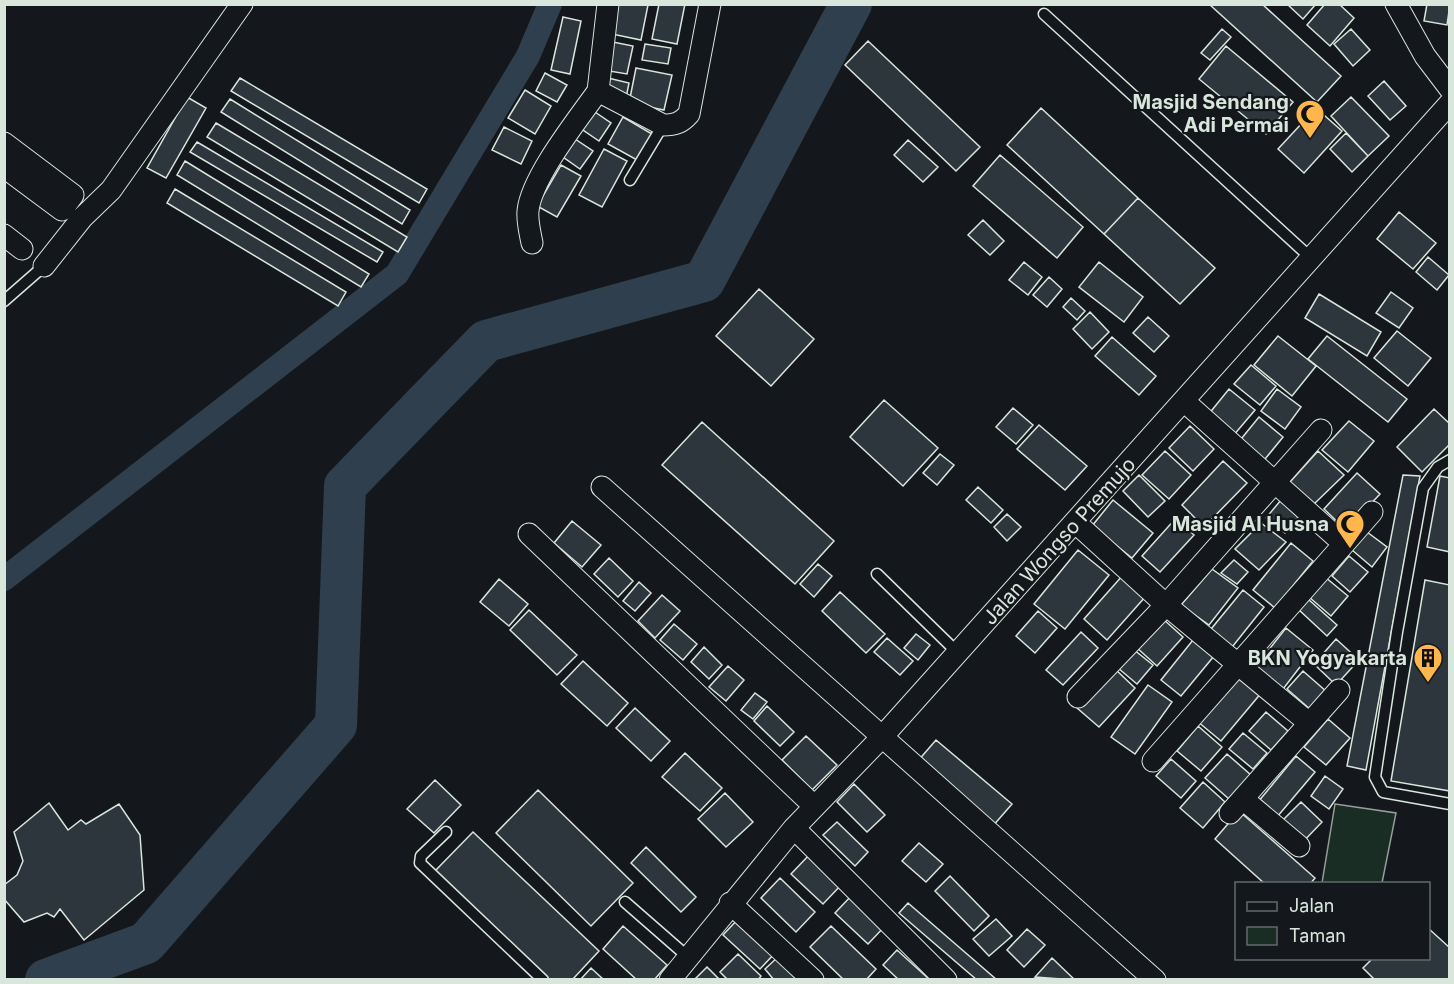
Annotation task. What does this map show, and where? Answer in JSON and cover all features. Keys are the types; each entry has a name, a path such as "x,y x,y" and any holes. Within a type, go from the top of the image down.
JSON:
{"street":[{"path":"45,266 82,219 111,190 242,4"},
{"path":"532,243 528,210 534,190 562,143 598,91 608,4"},
{"path":"598,91 663,125 682,122 688,114 710,4"},
{"path":"1396,4 1425,56 1449,89"},
{"name":"Jalan Wongso Premujo","path":"673,978 730,903 794,828 882,738 1185,402 1449,103"},
{"path":"4,142 73,195 62,210 4,167"},
{"path":"4,235 22,249"},
{"path":"1185,402 1344,544"},
{"path":"1078,697 1166,605 1321,430"},
{"path":"602,488 1155,980"},
{"path":"1153,761 1372,512"},
{"path":"1076,523 1166,605 1309,723"},
{"path":"529,534 814,806"},
{"path":"1299,846 1236,806 1339,690"},
{"path":"794,828 946,980"},
{"path":"730,903 813,980"}],"lane":[{"path":"1044,14 1311,258"},
{"path":"630,180 663,125"},
{"path":"4,301 45,266"},
{"path":"1449,460 1438,467 1423,488 1397,632 1375,777 1383,792 1449,804"},
{"path":"877,574 958,653"},
{"path":"446,832 421,856 420,863 543,980"},
{"path":"625,902 688,957"}],"green space":[{"path":"1335,804 1396,813 1382,882 1322,882"}],"building":[{"path":"612,4 648,5 641,40 607,33"},
{"path":"659,4 685,4 677,44 652,39"},
{"path":"1209,4 1262,4 1341,76 1317,102"},
{"path":"1287,4 1316,4 1303,19"},
{"path":"1325,4 1339,4 1354,18 1330,46 1307,25"},
{"path":"1427,4 1450,4 1447,25 1424,21"},
{"path":"563,17 581,21 570,74 551,70"},
{"path":"1222,29 1231,37 1210,60 1201,53"},
{"path":"1351,29 1370,50 1353,66 1334,44"},
{"path":"608,41 633,46 627,74 603,70"},
{"path":"868,41 980,147 956,171 845,65"},
{"path":"645,44 671,48 668,64 642,60"},
{"path":"1226,46 1293,102 1266,134 1199,79"},
{"path":"636,68 672,75 664,110 629,103"},
{"path":"545,73 567,85 557,102 536,91"},
{"path":"240,78 427,189 419,203 231,91"},
{"path":"608,78 629,83 626,98 605,93"},
{"path":"1384,81 1406,106 1390,120 1368,96"},
{"path":"525,90 551,106 535,134 508,118"},
{"path":"187,97 206,108 166,178 147,168"},
{"path":"1351,97 1389,136 1368,156 1331,116"},
{"path":"230,99 410,210 402,224 221,112"},
{"path":"1041,108 1138,198 1104,234 1007,145"},
{"name":"Masjid Sendang Adi Permai","path":"1316,108 1342,131 1304,173 1278,149"},
{"path":"592,110 611,123 599,141 580,128"},
{"path":"623,117 652,134 637,160 608,144"},
{"path":"216,123 407,237 398,252 207,137"},
{"path":"504,127 532,141 521,164 492,150"},
{"path":"1346,133 1368,156 1352,172 1330,149"},
{"path":"575,139 593,151 580,169 563,157"},
{"path":"908,140 938,167 923,182 894,155"},
{"path":"197,142 383,252 377,262 190,152"},
{"path":"604,149 627,161 602,207 579,195"},
{"path":"1000,155 1083,227 1057,258 973,186"},
{"path":"185,161 369,274 361,287 177,175"},
{"path":"561,165 581,176 557,217 537,206"},
{"path":"175,189 346,292 338,306 167,203"},
{"path":"1138,198 1215,268 1180,304 1104,234"},
{"path":"1399,212 1436,243 1413,269 1377,239"},
{"path":"983,220 1004,241 990,255 968,235"},
{"path":"1428,257 1449,275 1437,290 1416,272"},
{"path":"1024,262 1042,277 1028,295 1009,280"},
{"path":"1099,262 1143,297 1124,322 1079,287"},
{"path":"1049,277 1062,289 1047,307 1033,295"},
{"path":"759,289 814,339 771,386 716,336"},
{"path":"1391,292 1413,308 1399,328 1376,313"},
{"path":"1319,294 1381,332 1367,356 1305,318"},
{"path":"1071,298 1085,311 1077,320 1063,307"},
{"path":"1090,312 1109,332 1092,349 1073,329"},
{"path":"1148,317 1169,336 1154,352 1133,333"},
{"path":"1397,331 1431,358 1408,386 1374,358"},
{"path":"1278,336 1316,366 1292,396 1254,365"},
{"path":"1327,336 1407,399 1388,422 1308,359"},
{"path":"1112,337 1156,376 1139,395 1095,356"},
{"path":"1251,365 1276,386 1260,405 1234,384"},
{"path":"1229,389 1255,410 1233,436 1208,415"},
{"path":"1277,389 1301,407 1285,429 1261,411"},
{"path":"884,400 938,448 903,486 850,437"},
{"path":"1013,408 1033,425 1016,444 996,427"},
{"path":"1434,409 1450,424 1450,444 1422,472 1397,447"},
{"path":"1259,417 1283,437 1261,464 1237,444"},
{"path":"1349,421 1374,441 1348,472 1322,450"},
{"path":"702,422 834,541 795,584 662,465"},
{"path":"1039,425 1087,466 1065,490 1017,449"},
{"path":"1190,426 1214,449 1193,471 1169,448"},
{"path":"1165,451 1191,475 1169,499 1142,475"},
{"path":"1318,451 1344,475 1313,505 1290,482"},
{"path":"940,454 954,465 937,485 923,473"},
{"path":"1223,461 1247,483 1204,527 1182,505"},
{"path":"1357,473 1380,494 1346,530 1324,509"},
{"path":"1139,475 1165,501 1148,517 1123,491"},
{"path":"1403,475 1420,476 1366,770 1347,766"},
{"path":"1440,476 1450,478 1450,552 1427,547"},
{"path":"978,487 1003,510 991,523 966,500"},
{"path":"1113,500 1153,533 1132,558 1092,526"},
{"path":"1281,500 1299,516 1285,533 1266,518"},
{"path":"1007,514 1021,527 1007,541 994,527"},
{"path":"1176,518 1194,535 1160,572 1142,556"},
{"path":"572,521 601,545 582,567 554,543"},
{"path":"1261,523 1286,542 1259,570 1235,549"},
{"path":"1367,532 1387,547 1372,567 1352,550"},
{"path":"1291,543 1313,561 1275,608 1253,590"},
{"path":"1078,550 1109,575 1065,629 1034,604"},
{"path":"1349,556 1368,572 1350,592 1332,576"},
{"path":"609,558 633,581 618,597 594,574"},
{"path":"1234,560 1248,572 1237,584 1221,573"},
{"path":"818,564 832,576 814,597 800,584"},
{"path":"1212,569 1238,588 1209,625 1181,605"},
{"path":"1123,575 1146,596 1107,640 1084,619"},
{"path":"1325,577 1348,596 1331,616 1309,597"},
{"path":"499,579 528,604 509,626 480,602"},
{"name":"BKN Yogyakarta","path":"1425,580 1450,585 1450,791 1391,781"},
{"path":"639,582 651,593 635,611 623,601"},
{"path":"1243,590 1264,607 1229,651 1207,634"},
{"path":"840,592 885,634 866,653 822,611"},
{"path":"662,595 680,611 655,638 638,621"},
{"path":"1308,599 1337,625 1327,636 1298,609"},
{"path":"529,610 577,655 557,675 510,630"},
{"path":"1038,611 1057,628 1035,653 1016,636"},
{"path":"1162,618 1183,637 1157,666 1136,647"},
{"path":"674,624 697,644 683,660 660,640"},
{"path":"1286,628 1313,650 1280,693 1252,671"},
{"path":"1081,632 1098,648 1063,685 1046,670"},
{"path":"916,634 930,645 918,660 904,648"},
{"path":"887,638 913,661 900,675 874,652"},
{"path":"1336,639 1359,660 1336,685 1314,664"},
{"path":"1193,640 1214,656 1181,696 1161,680"},
{"path":"704,647 722,665 709,679 691,662"},
{"path":"1133,649 1153,665 1137,684 1118,668"},
{"path":"583,661 628,703 607,726 561,684"},
{"path":"728,666 744,680 726,701 709,687"},
{"path":"1114,668 1135,688 1099,727 1077,708"},
{"path":"1303,671 1327,692 1311,710 1287,689"},
{"path":"1239,672 1262,692 1221,741 1197,721"},
{"path":"1148,685 1172,702 1135,754 1111,737"},
{"path":"755,693 767,702 753,719 741,710"},
{"path":"767,706 794,732 780,746 754,721"},
{"path":"635,708 670,741 651,761 616,728"},
{"path":"1266,712 1288,731 1271,750 1249,731"},
{"path":"1328,719 1350,738 1326,765 1304,747"},
{"path":"1198,726 1222,747 1201,771 1177,751"},
{"path":"1243,733 1267,753 1253,769 1229,749"},
{"path":"806,736 837,765 812,790 782,760"},
{"path":"936,740 1012,804 992,827 917,762"},
{"path":"685,753 722,788 700,811 662,777"},
{"path":"1227,754 1251,775 1229,799 1205,778"},
{"path":"1296,756 1315,772 1277,817 1258,802"},
{"path":"1171,759 1196,781 1181,798 1156,776"},
{"path":"1325,776 1343,789 1329,809 1311,796"},
{"path":"435,780 461,805 434,833 407,809"},
{"path":"1203,782 1225,802 1203,828 1180,808"},
{"path":"854,784 885,815 867,832 837,802"},
{"path":"538,790 633,883 591,926 496,833"},
{"path":"725,793 753,822 726,847 698,819"},
{"path":"1301,802 1322,822 1299,846 1278,825"},
{"path":"49,803 68,830 81,820 86,824 119,804 140,835 144,890 84,940 60,909 54,917 47,913 24,922 4,899 4,885 17,875 23,861 14,832"},
{"path":"1239,811 1315,878 1312,882 1263,882 1215,839"},
{"path":"837,822 868,852 855,866 823,835"},
{"path":"473,832 599,951 572,980 549,980 435,871"},
{"path":"919,843 943,864 926,882 902,861"},
{"path":"646,847 696,897 681,912 631,863"},
{"path":"811,853 843,883 823,904 791,874"},
{"path":"950,876 989,916 974,931 935,891"},
{"path":"780,878 815,912 796,932 761,898"},
{"path":"853,894 886,925 868,944 835,913"},
{"path":"908,903 997,980 977,980 899,913"},
{"path":"739,918 776,952 760,969 723,935"},
{"path":"996,919 1012,936 989,956 973,939"},
{"path":"623,926 667,965 654,980 637,980 603,949"},
{"path":"831,926 876,969 866,980 844,980 810,947"},
{"path":"1027,929 1045,945 1024,967 1007,950"},
{"path":"1430,930 1450,948 1450,980 1375,980 1363,968 1371,960 1430,960"},
{"path":"897,950 930,980 899,980 883,965"},
{"path":"738,954 761,976 758,980 728,980 720,972"},
{"path":"780,955 804,980 774,980 765,969"},
{"path":"1052,958 1075,980 1035,977"},
{"path":"707,967 720,980 694,980"},
{"path":"591,968 604,980 580,980"}],"waterway":[{"path":"4,579 397,274 528,56 550,4"},
{"path":"46,980 146,943 336,725 345,486 486,341 704,281 851,4"}],"place":[{"name":"Masjid Sendang Adi Permai","path":"1310,140"},
{"name":"Masjid Al Husna","path":"1350,550"},
{"name":"BKN Yogyakarta","path":"1428,684"}]}
